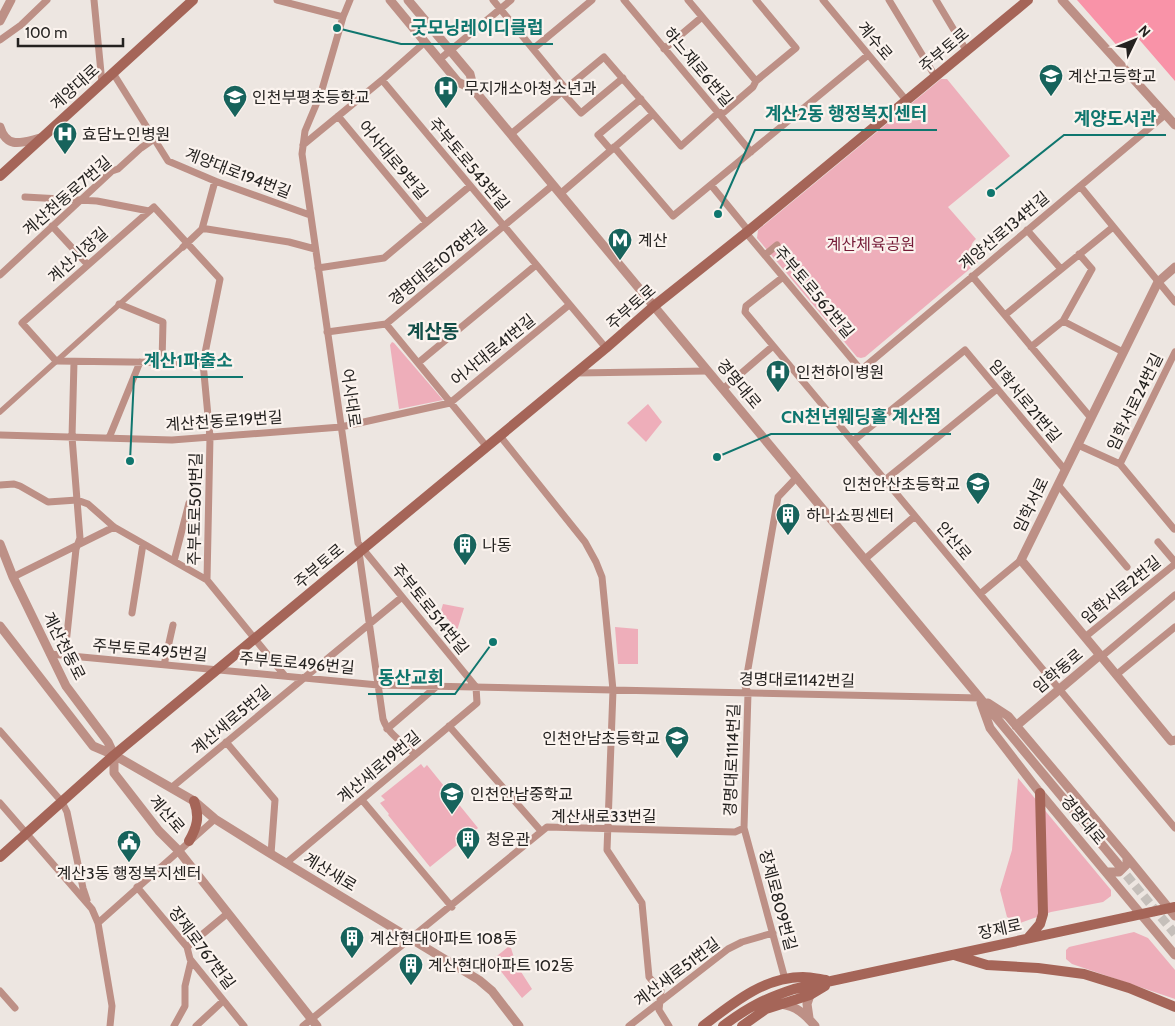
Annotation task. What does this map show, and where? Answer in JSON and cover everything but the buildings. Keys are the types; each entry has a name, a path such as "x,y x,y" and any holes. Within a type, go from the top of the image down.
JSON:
{"main road":[{"name":"계양대로","path":"0,176 193,0"},
{"name":"주부토로","path":"0,858 114,755 576,373 654,306 747,232 1028,0"},
{"path":"1028,938 1040,924 1044,914 1040,792"},
{"path":"189,841 198,821 198,811 194,801"},
{"name":"장제로","path":"723,1026 748,1008 767,998 794,989 1172,907"},
{"path":"953,955 987,965 1038,968 1084,974 1129,988 1175,1006"},
{"name":"장제로","path":"703,1026 748,993 764,985 785,979 804,977 832,981"},
{"name":"장제로","path":"742,1026 766,1009 810,995 832,981"}],"street":[{"path":"0,21 11,0"},
{"path":"0,40 21,25 47,0"},
{"path":"94,0 102,83"},
{"path":"277,0 343,17"},
{"name":"어사대로","path":"350,0 343,17 321,93 305,131 302,154 358,543 361,551"},
{"name":"경명대로","path":"390,0 458,82 474,90 1118,864"},
{"name":"경명대로","path":"408,0 470,74 474,90"},
{"path":"493,0 581,113 623,78"},
{"path":"440,59 511,0"},
{"path":"533,49 592,0"},
{"name":"하느재로6번길","path":"624,0 750,152"},
{"path":"688,0 756,81"},
{"path":"511,134 604,57 681,146 718,113 724,112 753,87 756,81 796,48 756,0"},
{"name":"계수로","path":"822,0 906,100"},
{"path":"889,0 935,76"},
{"path":"936,0 966,50"},
{"path":"1062,0 1175,124"},
{"path":"664,49 702,17"},
{"path":"303,145 425,42"},
{"path":"640,99 598,135 674,216 868,55"},
{"name":"계양대로194번길","path":"113,73 168,161 215,181 310,214"},
{"name":"주부토로543번길","path":"382,80 606,348"},
{"path":"560,194 653,114"},
{"name":"계양산로134번길","path":"861,370 1166,114"},
{"name":"어사대로9번길","path":"338,116 426,222"},
{"path":"0,127 3,136 9,142 16,143 41,138"},
{"name":"계산천동로7번길","path":"0,275 112,171 118,169 154,139"},
{"path":"0,412 202,229 215,181"},
{"name":"경명대로1078번길","path":"327,332 386,324 553,185"},
{"name":"주부토로562번길","path":"711,185 746,228 747,234 861,370"},
{"path":"318,268 384,258 470,186"},
{"path":"1080,186 1175,302"},
{"path":"25,197 113,203 149,211 154,207 185,244"},
{"name":"계산시장길","path":"56,361 22,323 149,211"},
{"path":"52,226 88,265"},
{"path":"1005,316 1113,226"},
{"path":"202,229 288,242 315,249"},
{"path":"1027,230 1062,269"},
{"name":"주부토로501번길","path":"185,244 220,279 203,363 210,437 207,580 255,639"},
{"path":"765,255 777,245"},
{"path":"1031,347 1063,321 1092,268 1079,254"},
{"path":"418,363 536,265"},
{"name":"임학서로","path":"1021,560 1158,282 1175,267"},
{"path":"972,276 1091,418"},
{"name":"안산로","path":"783,277 746,306 745,312 1175,828"},
{"path":"119,304 163,322 162,362"},
{"name":"어사대로41번길","path":"341,427 450,403 569,305"},
{"path":"1063,321 1123,352"},
{"path":"386,324 487,447"},
{"path":"723,389 773,346"},
{"name":"임학서로21번길","path":"853,441 965,350 1065,470"},
{"name":"임학서로24번길","path":"1120,464 1175,352"},
{"path":"56,361 203,363"},
{"path":"66,656 77,545 80,538 72,437 74,362"},
{"path":"109,438 140,362"},
{"path":"576,373 708,370"},
{"path":"885,480 997,389"},
{"name":"계산천동로19번길","path":"0,435 172,440 341,427"},
{"path":"500,436 585,542 602,577 613,690 607,850 642,903 649,976 661,991 659,1010 668,1026"},
{"name":"임학서로24번길","path":"1078,445 1120,464 1174,529"},
{"name":"경명대로1114번길","path":"744,828 748,693 745,686 778,497 797,477"},
{"path":"0,486 14,484 20,486 48,502 77,500 88,504 114,527 207,580"},
{"path":"1058,485 1127,567"},
{"path":"174,562 189,503"},
{"path":"865,559 915,516"},
{"path":"13,576 114,527"},
{"path":"1158,542 1175,563"},
{"name":"계산천동로","path":"0,544 2,559 13,576 66,686 106,739 114,755"},
{"path":"132,613 143,544"},
{"path":"361,551 369,624 383,719 387,729 415,755"},
{"name":"주부토로514번길","path":"361,551 402,597 476,687"},
{"path":"980,594 1021,560 1101,656 1175,595"},
{"name":"임학서로2번길","path":"1085,638 1175,563"},
{"name":"계산새로5번길","path":"171,788 402,597"},
{"path":"164,665 173,625"},
{"path":"0,626 93,746 114,755"},
{"path":"1116,675 1175,627"},
{"path":"255,639 286,676"},
{"name":"주부토로495번길","path":"50,654 218,670"},
{"name":"임학동로","path":"1016,726 1101,656 1171,741 1175,740"},
{"name":"주부토로496번길","path":"218,670 378,685 613,690"},
{"path":"387,729 437,686"},
{"name":"계산새로19번길","path":"286,863 477,703 476,687"},
{"name":"경명대로1142번길","path":"613,690 980,698"},
{"name":"경명대로","path":"980,698 1008,716 1127,857 1172,907 1175,916"},
{"name":"경명대로","path":"980,698 990,728 1040,792 1175,955"},
{"path":"449,726 541,831"},
{"path":"0,732 62,802 66,812 83,888 98,923 112,1006 112,1025"},
{"path":"226,742 275,800 271,854"},
{"name":"계산새로","path":"114,755 194,801 215,819 479,980 492,991 520,1026"},
{"name":"계산로","path":"114,755 114,773 159,831 178,850 314,1023"},
{"path":"362,800 452,906"},
{"path":"0,803 89,905"},
{"path":"98,923 215,819"},
{"name":"계산새로33번길","path":"303,1026 314,1023 547,827 735,832 744,828"},
{"name":"장제로809번길","path":"744,828 785,979"},
{"path":"1107,872 1119,872 1128,864 1127,857"},
{"name":"장제로767번길","path":"137,887 187,948 191,961 244,1026"},
{"path":"187,948 228,913"},
{"name":"계산새로51번길","path":"629,1026 728,949 742,942 773,933"},
{"path":"174,1026 185,1006 185,986 191,961"},
{"path":"0,990 15,1008"},
{"path":"809,1018 807,1004 810,995"},
{"path":"196,1026 224,1001"},
{"path":"780,1004 790,1005 809,1018 815,1026"}],"green space":[{"name":"계산체육공원","path":"941,79 947,79 1010,156 948,207 976,239 972,243 971,248 978,254 978,262 865,357 857,357 757,238 758,230"},
{"path":"392,342 443,400 399,409 390,345"},
{"path":"648,404 662,422 646,442 627,423"},
{"path":"443,604 464,608 456,634 447,632 449,620 440,614"},
{"path":"615,627 638,629 638,664 618,664"},
{"path":"421,764 424,768 427,765 478,828 430,867 380,803 385,800 381,796"},
{"path":"1018,778 1111,890 1111,896 1103,902 1051,912 1020,923 1007,917 1000,890 1012,850"},
{"path":"1134,932 1148,938 1175,970 1175,999 1072,964 1066,959 1066,950 1069,947"},
{"path":"508,947 511,948 516,964 532,989 522,998 492,960"}],"shaded area":[{"path":"1077,0 1175,0 1175,81 1137,37 1120,49"}],"tunnel":[{"path":"1118,865 1175,934"}],"place":[{"name":"굿모닝레이디클럽","path":"337,28"},
{"name":"계산고등학교","path":"1051,97"},
{"name":"무지개소아청소년과","path":"446,109"},
{"name":"인천부평초등학교","path":"235,118"},
{"name":"효담노인병원","path":"65,155"},
{"name":"계양도서관","path":"991,193"},
{"name":"계산2동 행정복지센터","path":"718,214"},
{"name":"계산","path":"620,261"},
{"name":"인천하이병원","path":"778,393"},
{"name":"CN천년웨딩홀 계산점","path":"717,457"},
{"name":"계산1파출소","path":"130,461"},
{"name":"인천안산초등학교","path":"978,505"},
{"name":"하나쇼핑센터","path":"788,536"},
{"name":"나동","path":"465,566"},
{"name":"동산교회","path":"493,642"},
{"name":"인천안남초등학교","path":"677,759"},
{"name":"인천안남중학교","path":"452,815"},
{"name":"청운관","path":"468,860"},
{"name":"계산3동 행정복지센터","path":"129,863"},
{"name":"계산현대아파트 108동","path":"352,959"},
{"name":"계산현대아파트 102동","path":"411,986"}],"district":[{"name":"계산동","path":"433,331"}]}
